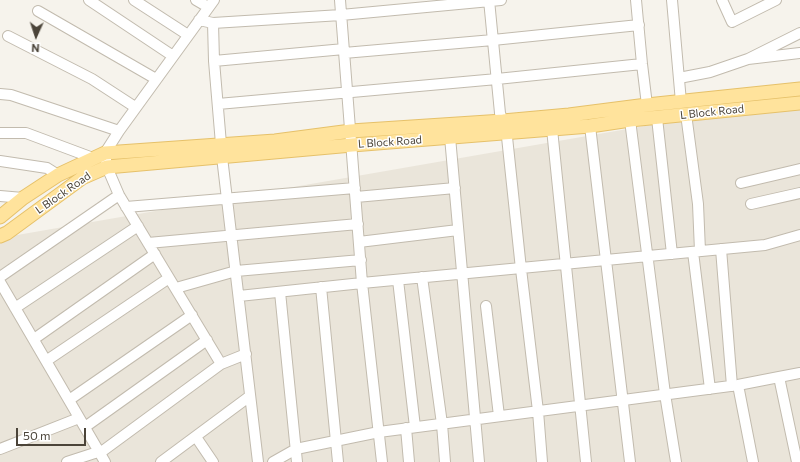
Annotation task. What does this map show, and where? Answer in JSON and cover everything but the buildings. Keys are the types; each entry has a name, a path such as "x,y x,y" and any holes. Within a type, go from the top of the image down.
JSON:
{"main road":[{"name":"L Block Road","path":"0,217 23,198 58,175 99,155 221,144 275,141 351,131 504,127 552,129 590,126 630,120 657,118 683,108 800,89"},
{"name":"L Block Road","path":"2,231 82,178 107,167 352,145 450,138 588,113 648,105 683,108 800,102"}],"street":[{"path":"89,0 173,56"},
{"path":"134,0 188,35"},
{"path":"99,155 119,131 211,4 196,0"},
{"path":"340,0 362,283 382,462"},
{"path":"199,20 213,23 341,15 501,0"},
{"path":"636,0 642,64 648,105"},
{"path":"672,0 679,78 698,204 696,251 710,388"},
{"path":"722,0 732,22 776,0"},
{"path":"489,1 500,113 504,127 538,411 542,462"},
{"path":"38,11 156,79"},
{"path":"213,23 214,61 221,144"},
{"path":"214,61 493,40 639,25"},
{"path":"679,78 710,72 748,59 800,33"},
{"path":"8,36 92,79 136,107"},
{"path":"748,59 800,53"},
{"path":"218,104 497,79 642,64"},
{"path":"0,94 11,95 119,131"},
{"path":"657,118 672,254"},
{"path":"630,120 665,394 676,462"},
{"path":"590,126 630,462"},
{"path":"552,129 586,462"},
{"path":"0,132 26,134 99,155 107,167 126,207 221,364"},
{"path":"450,138 479,462"},
{"path":"222,157 258,462"},
{"path":"0,161 47,168 58,175"},
{"path":"741,183 800,169"},
{"path":"126,207 227,199 454,188"},
{"path":"751,204 800,193"},
{"path":"0,277 119,195"},
{"path":"0,196 23,198"},
{"path":"148,242 358,224"},
{"path":"15,308 138,226"},
{"path":"359,242 458,230"},
{"path":"239,296 422,277 521,269 765,245 800,235"},
{"path":"721,249 735,385 753,462"},
{"path":"34,339 155,254"},
{"path":"176,288 236,271 360,260"},
{"path":"422,277 442,424 445,462"},
{"path":"46,361 169,278"},
{"path":"398,280 411,428 409,462"},
{"path":"0,282 105,462"},
{"path":"321,287 338,462"},
{"path":"280,292 297,462"},
{"path":"486,306 499,416"},
{"path":"69,400 192,315"},
{"path":"85,427 207,340"},
{"path":"67,462 104,450 221,364 246,354"},
{"path":"273,462 296,448 379,432 735,385 800,373"},
{"path":"779,377 797,462"},
{"path":"164,461 250,396"},
{"path":"0,449 79,418"},
{"path":"196,437 212,462"}],"shaded area":[{"path":"800,99 800,462 0,462 0,238"}]}
